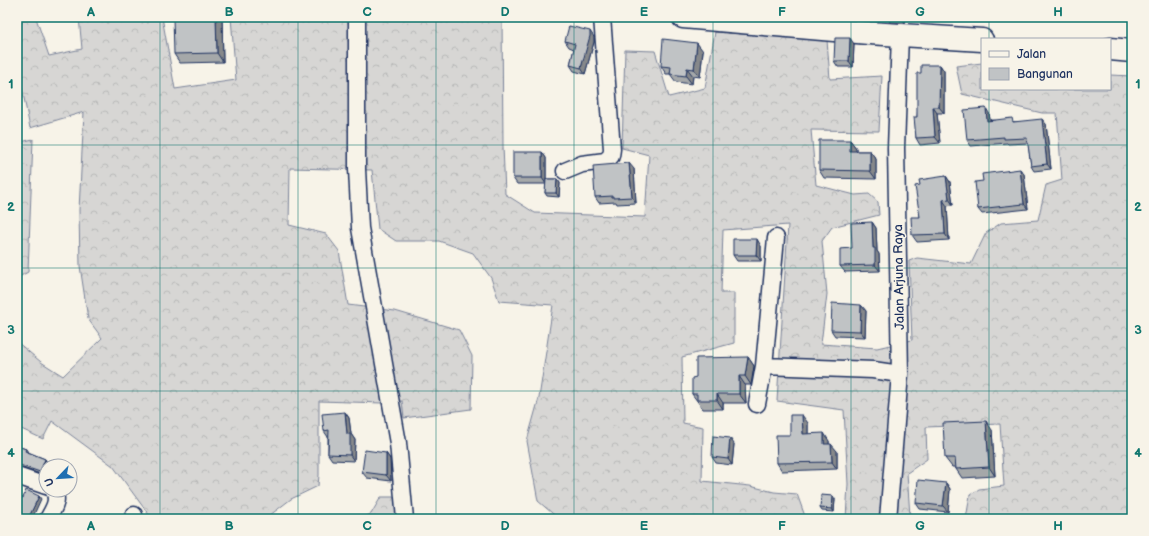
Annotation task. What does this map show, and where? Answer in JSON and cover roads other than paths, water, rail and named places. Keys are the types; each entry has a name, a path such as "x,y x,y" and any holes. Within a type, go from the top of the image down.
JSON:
{"street":[{"path":"357,17 357,169 360,228 398,443 405,519"},
{"path":"566,171 582,164 605,161 611,156 612,149 602,17"},
{"path":"683,17 839,24 900,35 981,40"},
{"name":"Jalan Arjuna Raya","path":"888,519 900,374 896,148 900,35"},
{"path":"1111,49 1132,51"},
{"path":"757,404 764,366 776,238"},
{"path":"764,366 873,370 900,374"},
{"path":"17,476 38,483"},
{"path":"48,519 56,498"}]}
